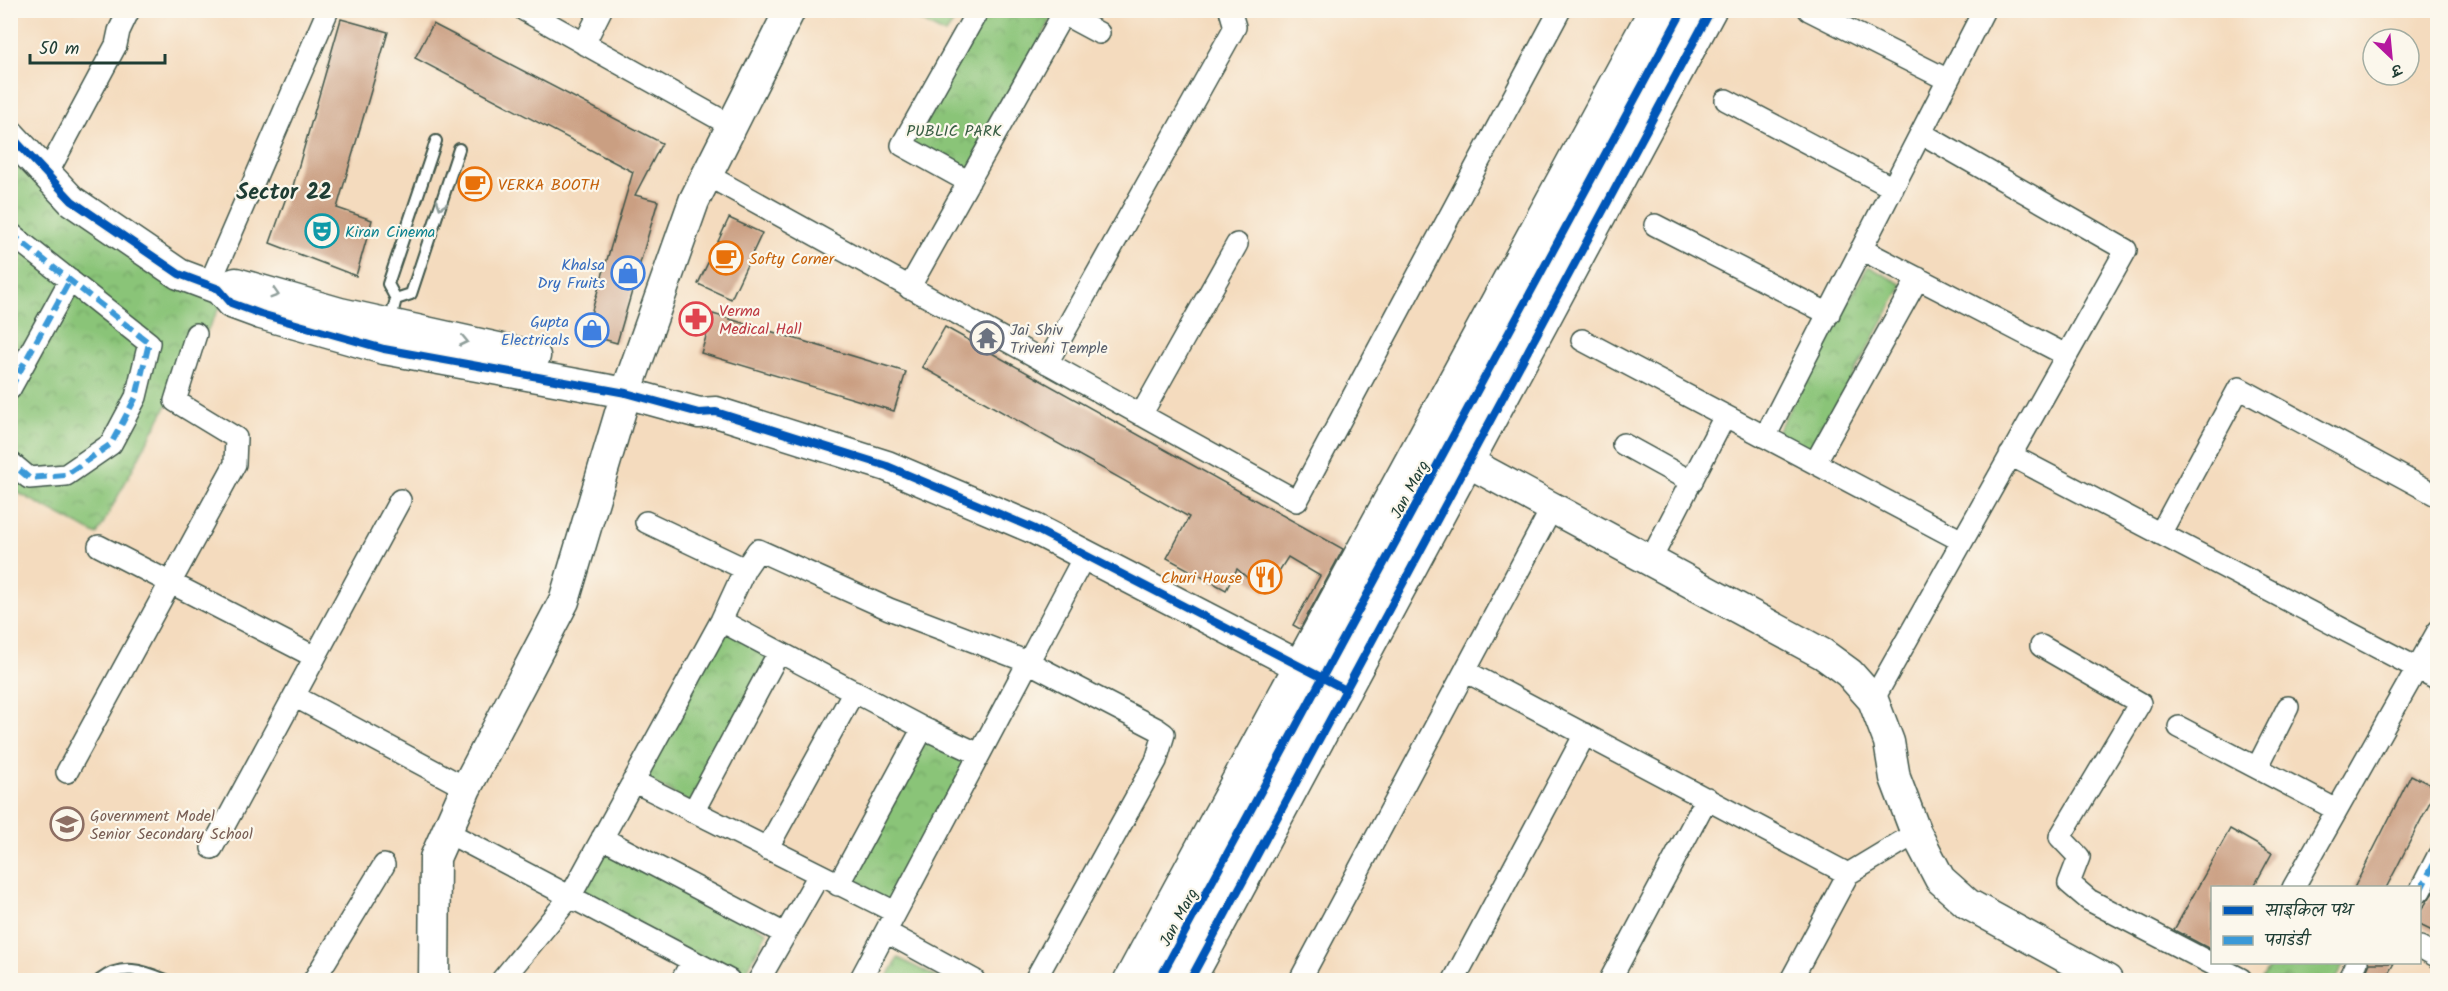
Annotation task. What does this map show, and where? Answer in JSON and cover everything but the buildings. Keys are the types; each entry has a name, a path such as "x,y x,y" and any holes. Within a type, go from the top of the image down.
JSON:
{"street":[{"path":"47,174 116,45 119,31 129,10"},
{"path":"214,287 328,10"},
{"path":"524,10 732,126"},
{"path":"584,44 601,10"},
{"path":"434,981 435,858 466,788 564,601 628,385 694,201 790,10"},
{"path":"969,182 902,145 978,10"},
{"path":"1047,363 1235,27 1230,10"},
{"path":"707,175 1297,501 1560,10"},
{"path":"1129,981 1322,678 1653,10"},
{"name":"Jan Marg","path":"1457,456 1683,10"},
{"name":"Jan Marg","path":"1159,981 1322,678 1457,456 1711,10"},
{"path":"1809,10 1948,80"},
{"path":"1765,437 1984,10"},
{"path":"909,288 1060,12 1099,33"},
{"path":"1726,100 1893,188"},
{"path":"1873,699 2126,250 1921,133"},
{"path":"10,135 72,201 178,274 214,287 231,303 261,314 389,329 706,401 716,412 887,466 1035,529 1322,678"},
{"path":"1655,225 1829,314"},
{"path":"10,233 149,343 136,397 111,444 66,475 28,478 10,462"},
{"path":"1141,415 1237,244"},
{"path":"1862,249 2066,356"},
{"path":"1815,463 1918,278"},
{"path":"10,389 70,280"},
{"path":"67,772 235,464 236,438 175,401 196,334"},
{"path":"1582,340 1962,541"},
{"path":"2160,534 2239,388 2438,496"},
{"path":"1650,561 1725,416"},
{"path":"1623,444 1692,482"},
{"path":"2010,455 2438,679"},
{"path":"1457,456 1823,654 1850,674 1873,699 1889,742 1895,778 1916,833 1940,879 1968,904 2107,981"},
{"path":"212,848 400,500"},
{"path":"1308,978 1465,670 1552,508"},
{"path":"646,522 745,568"},
{"path":"99,546 315,657"},
{"path":"502,981 570,897 721,621 745,568 758,550 889,609 1028,662 1164,734 1156,761 1035,981"},
{"path":"860,981 1085,555"},
{"path":"721,621 923,728 979,754"},
{"path":"2299,886 2337,810 2438,631"},
{"path":"2041,646 2140,703 2060,837 2079,857 2069,883 2090,900 2211,958"},
{"path":"693,812 779,652"},
{"path":"1465,670 1848,874"},
{"name":"Jan Marg","path":"1190,981 1322,678"},
{"path":"767,849 854,691"},
{"path":"294,696 466,788"},
{"path":"2257,768 2288,707"},
{"path":"2179,727 2337,810"},
{"path":"759,981 785,934 828,880 923,728"},
{"path":"1454,981 1585,734"},
{"path":"633,782 895,912"},
{"path":"1610,981 1707,798"},
{"path":"447,832 729,981"},
{"path":"1791,981 1848,874 1916,833"},
{"path":"602,838 785,934"},
{"path":"2421,889 2438,856"},
{"path":"314,981 384,865"},
{"path":"886,932 974,981"},
{"path":"2421,948 2438,957"},
{"path":"682,981 692,961"},
{"path":"2223,964 2244,974"},
{"path":"2348,981 2356,964"}],"lane":[{"path":"389,329 388,284 436,141"},
{"path":"389,329 411,294 459,149"},
{"path":"100,981 109,973 125,970 139,970 166,981"}],"green space":[{"path":"962,10 945,34 902,11"},
{"name":"PUBLIC PARK","path":"1056,10 969,182 902,145 978,11"},
{"path":"12,163 113,241 222,303 97,535 11,489"},
{"path":"1868,266 1903,285 1811,451 1777,432"},
{"path":"724,629 771,654 690,803 643,777"},
{"path":"925,735 979,764 900,911 846,882"},
{"path":"603,845 767,932 742,980 578,893"},
{"path":"898,958 942,980 886,980"},
{"path":"2270,964 2344,964 2336,980 2261,980"}],"marked path":[{"path":"10,233 149,343 136,397 111,444 66,475 29,478 10,462"},
{"path":"10,389 70,280"},
{"path":"2421,889 2438,856"}],"cycle path":[{"path":"1159,980 1683,10"},
{"path":"1190,980 1711,10"},
{"path":"10,135 72,201 179,274 219,289 231,303 261,314 384,349 626,393 699,413 716,412 887,466 1035,529 1346,690"}],"place":[{"name":"VERKA BOOTH","path":"475,184"},
{"name":"Kiran Cinema","path":"322,231"},
{"name":"Softy Corner","path":"726,258"},
{"name":"Khalsa Dry Fruits","path":"628,273"},
{"name":"Verma Medical Hall","path":"696,319"},
{"name":"Gupta Electricals","path":"592,330"},
{"name":"Jai Shiv Triveni Temple","path":"987,338"},
{"name":"Churi House","path":"1265,577"},
{"name":"Government Model Senior Secondary School","path":"67,824"}],"district":[{"name":"Sector 22","path":"284,191"}]}
